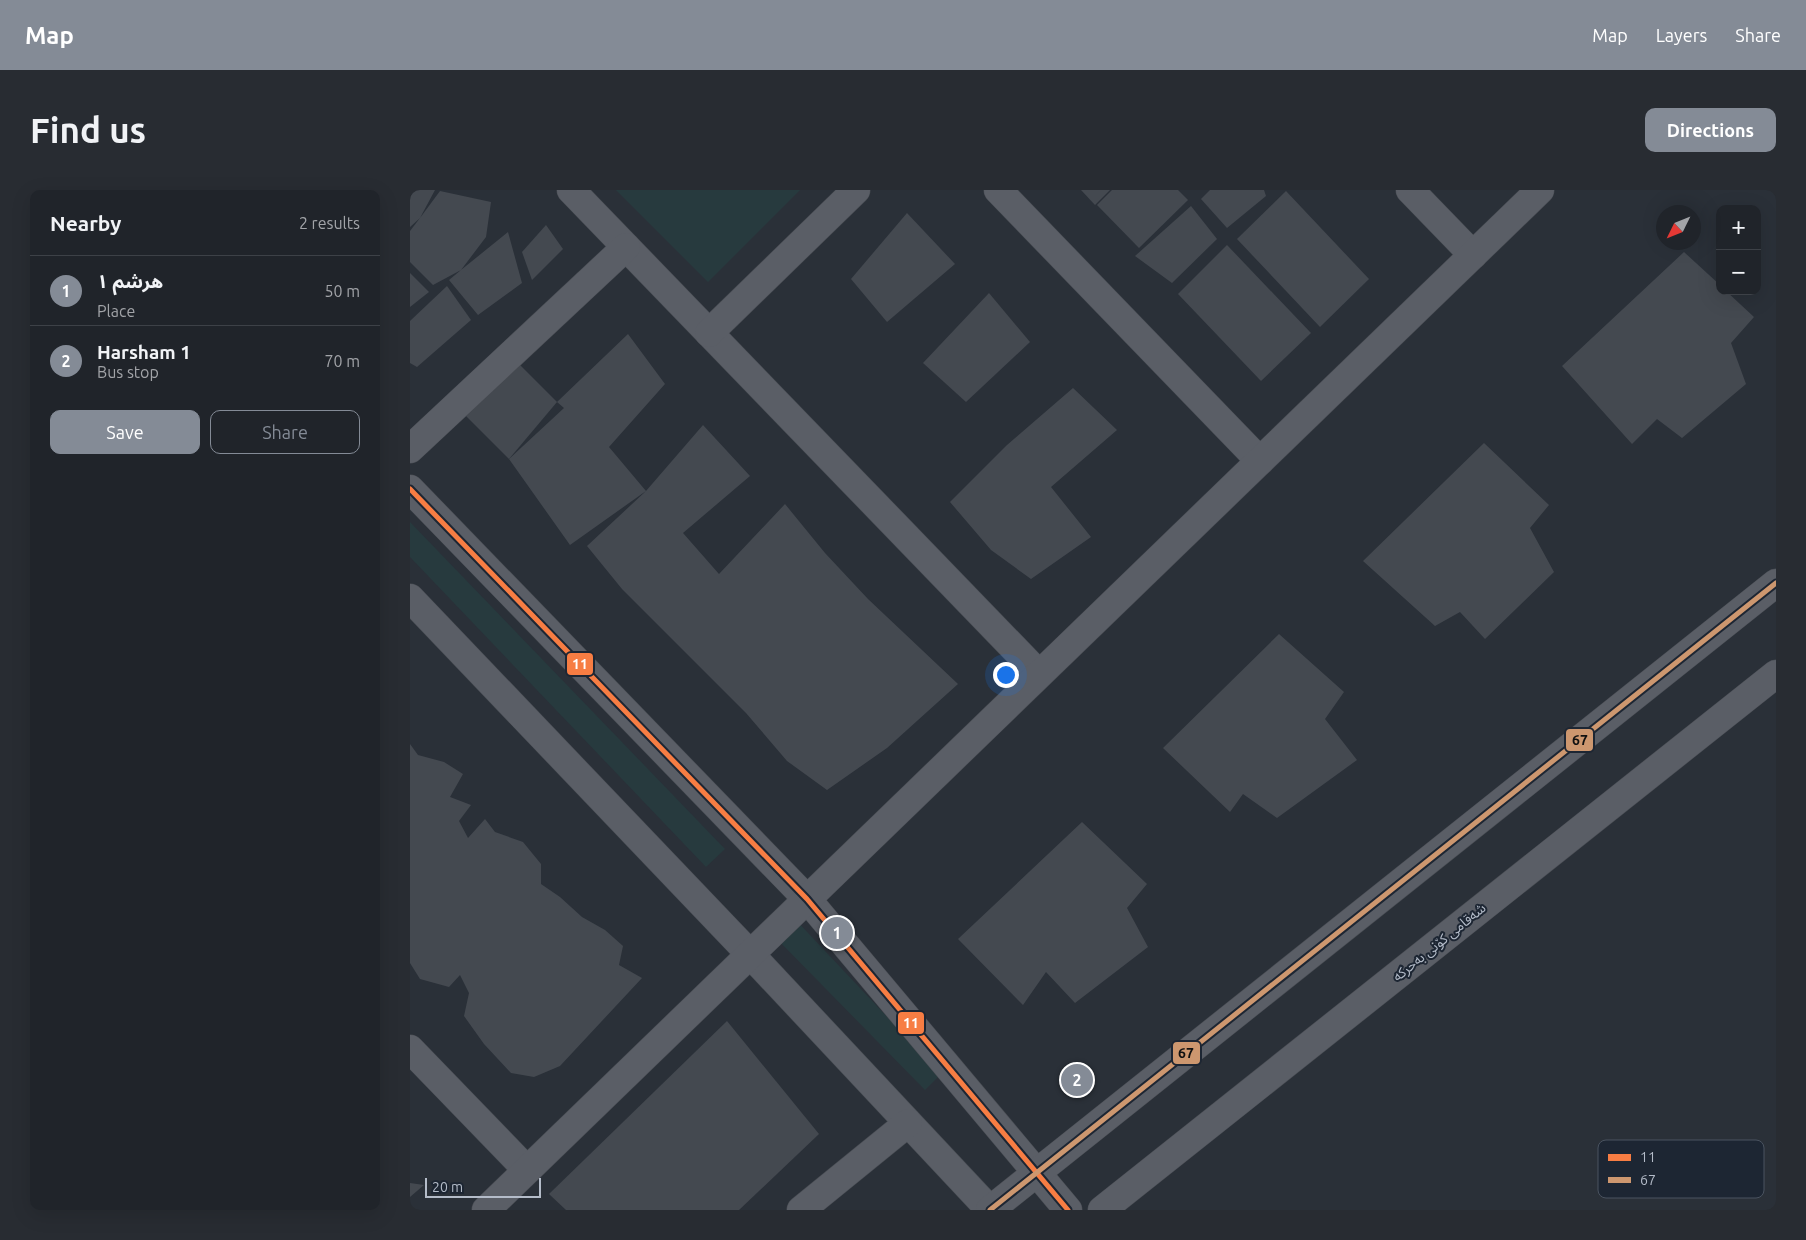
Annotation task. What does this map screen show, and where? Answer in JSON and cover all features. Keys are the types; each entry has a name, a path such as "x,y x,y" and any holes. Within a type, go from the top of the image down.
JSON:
{"street":[{"path":"571,190 1039,674"},
{"path":"710,333 856,190"},
{"path":"998,190 1260,461"},
{"path":"1410,190 1473,255"},
{"path":"486,1210 1540,190"},
{"path":"410,449 626,247"},
{"path":"410,489 807,899 1068,1210"},
{"path":"410,598 750,954 990,1210 1776,583"},
{"name":"شەقامی کۆنی بەحرکە","path":"1102,1210 1776,674"},
{"path":"410,1049 527,1170"},
{"path":"801,1210 908,1123"}],"green space":[{"path":"616,190 800,190 708,282"},
{"path":"410,522 725,849 706,867 410,557"},
{"path":"793,917 941,1074 925,1090 775,937"}],"building":[{"path":"410,190 435,190 420,218 410,227"},
{"path":"1081,190 1110,190 1095,205"},
{"path":"1112,190 1178,190 1188,200 1139,248 1097,205"},
{"path":"1210,190 1264,190 1266,196 1227,228 1201,199"},
{"path":"440,191 491,202 486,237 461,270 433,285 410,262 410,231"},
{"path":"1286,191 1369,279 1320,327 1237,239"},
{"path":"1191,206 1217,239 1172,283 1135,256"},
{"path":"907,213 955,264 887,322 851,279"},
{"path":"546,225 563,249 532,280 522,252"},
{"path":"508,232 522,283 478,315 449,280"},
{"path":"1227,245 1311,333 1261,381 1178,294"},
{"path":"1684,252 1716,281 1716,295 1730,295 1754,317 1731,343 1746,384 1682,438 1657,419 1632,444 1562,366"},
{"path":"410,273 429,292 410,307"},
{"path":"447,286 471,320 417,367 410,363 410,321"},
{"path":"989,293 1030,342 966,402 923,363"},
{"path":"628,334 665,384 609,447 646,491 570,545 509,459 564,408 557,402"},
{"path":"517,362 557,402 509,459 464,414"},
{"path":"1073,388 1117,430 1051,487 1091,537 1031,579 991,550 950,502 1007,445"},
{"path":"703,425 750,476 683,533 719,574 785,504 825,553 868,599 958,684 887,748 827,790 787,761 746,713 622,589 587,546 646,491"},
{"path":"1484,443 1549,505 1530,528 1554,572 1485,639 1460,612 1435,626 1363,561"},
{"path":"1279,634 1344,692 1325,719 1357,760 1277,818 1243,794 1230,812 1163,748"},
{"path":"410,744 418,755 444,762 463,774 450,797 471,805 459,821 468,838 485,819 495,832 523,842 541,864 541,884 560,897 582,917 605,930 623,946 619,965 642,978 560,1066 534,1077 511,1073 484,1044 464,1016 469,993 460,975 449,987 420,979 410,963"},
{"path":"1082,822 1147,884 1127,908 1148,947 1075,1003 1046,972 1023,1005 958,939"},
{"path":"727,1021 819,1134 739,1210 566,1210 549,1194"},
{"path":"410,1183 424,1185 410,1197"}],"transit line":[{"name":"11","path":"410,489 807,899 1068,1210"},
{"name":"67","path":"990,1210 1776,583"}],"place":[{"name":"هرشم ١","path":"837,933"},
{"name":"Harsham 1","path":"1077,1080"}]}
